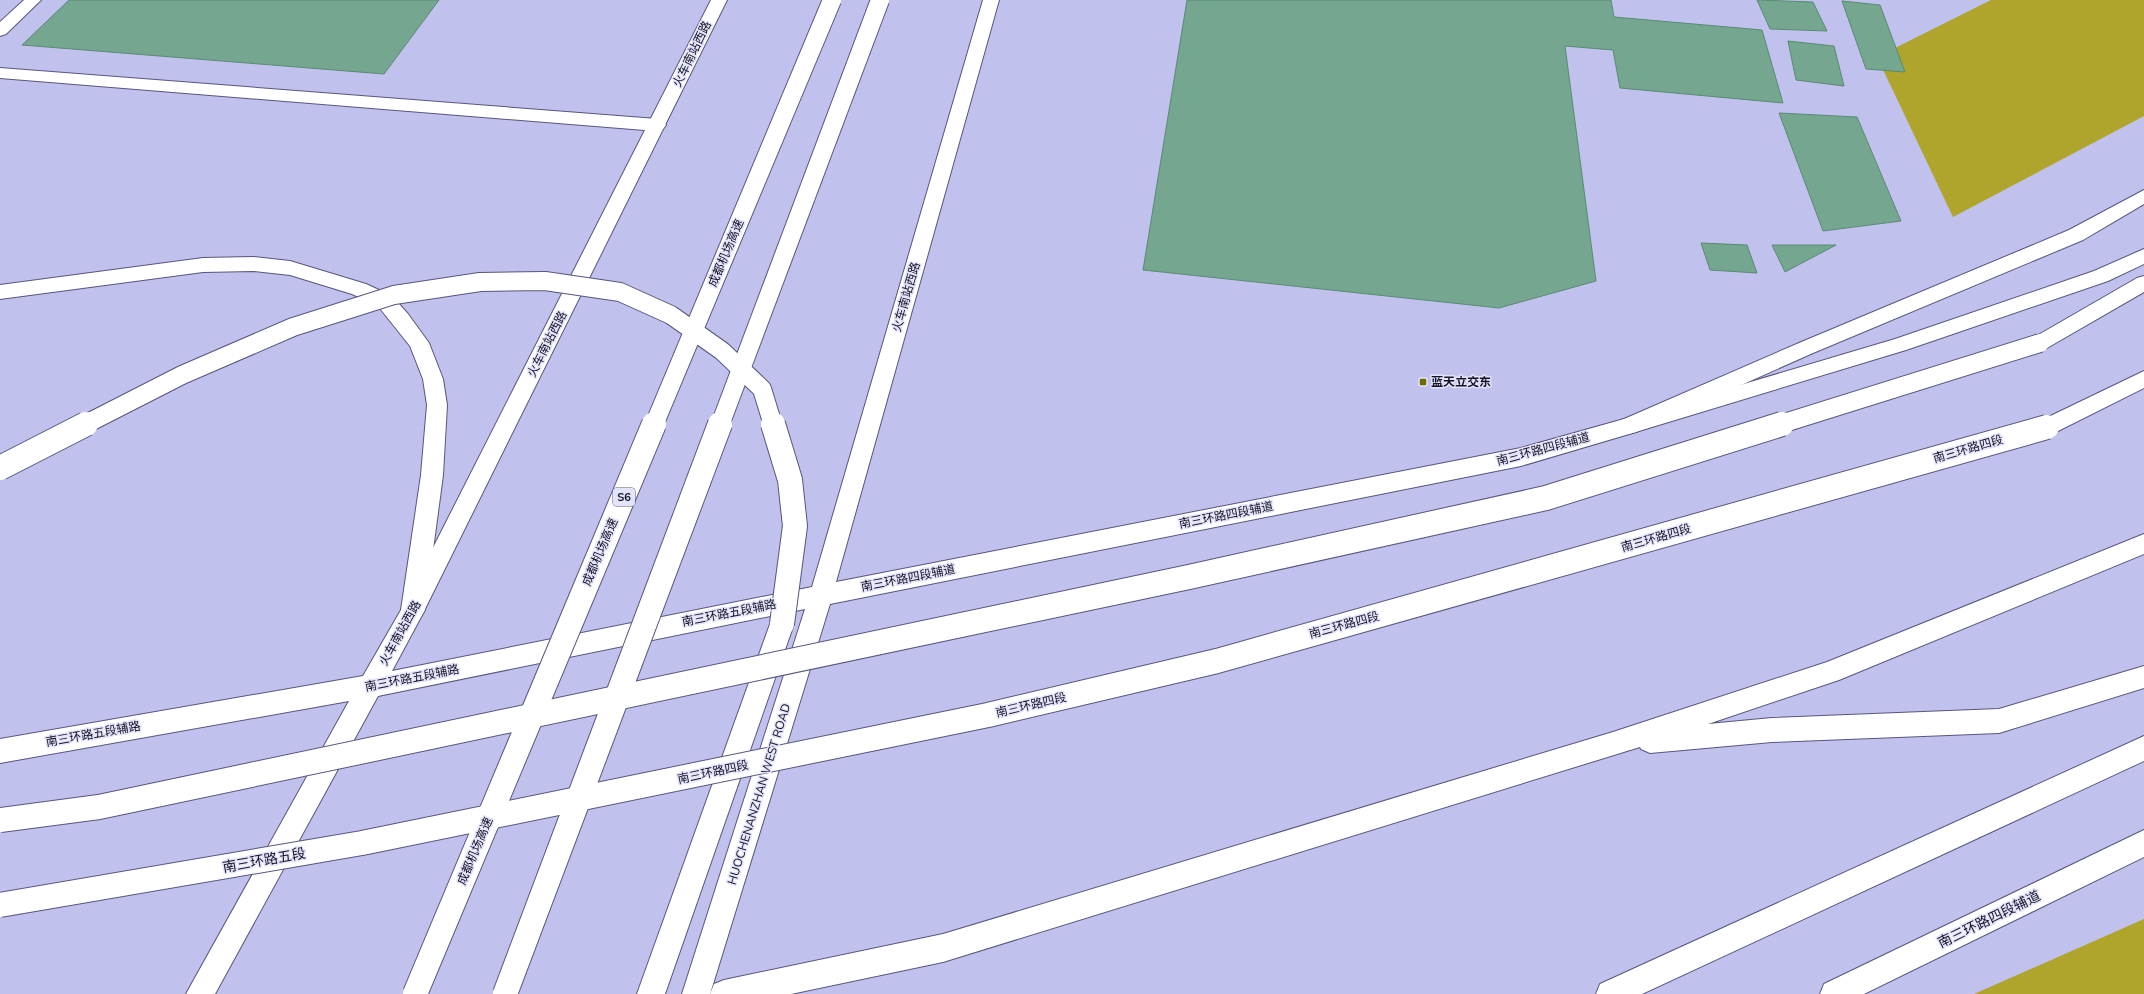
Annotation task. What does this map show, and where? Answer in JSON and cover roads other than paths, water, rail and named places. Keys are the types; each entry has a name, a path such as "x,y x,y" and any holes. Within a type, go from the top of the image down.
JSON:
{"main road":[{"path":"0,31 33,0"},
{"name":"火车南站西路","path":"200,994 413,610 719,0"},
{"name":"成都机场高速","path":"415,994 832,0"},
{"path":"505,994 880,0"},
{"name":"火车南站西路","path":"821,595 991,0"},
{"path":"0,73 657,125"},
{"path":"1629,426 1806,348 2076,235 2144,196"},
{"path":"1629,426 1899,345 2101,276 2144,256"},
{"path":"0,292 203,265 254,264 290,268 359,289 385,301 419,344 433,379 437,405 432,475 413,610"},
{"path":"0,468 182,375 292,327 394,295 480,282 545,281 620,292 671,315 722,351 762,389 790,480 796,526 782,624 650,994"},
{"path":"0,820 115,804 1181,579 1546,498 2040,343 2144,283"},
{"name":"南三环路四段","path":"527,810 988,716 1217,661 1516,578 2047,426 2144,380"},
{"name":"南三环路四段辅道","path":"821,595 1521,457 1629,426"},
{"path":"724,994 943,948 1613,744 1830,672 2144,544"},
{"name":"南三环路五段辅路","path":"0,751 371,686 821,595"},
{"name":"HUOCHENANZHAN WEST ROAD","path":"696,994 821,595"},
{"path":"1613,744 1772,730 1999,721 2144,677"},
{"path":"1610,994 2144,748"},
{"name":"南三环路五段","path":"0,905 362,843 527,810"},
{"name":"南三环路四段辅道","path":"1834,994 2144,843"}],"place":[{"name":"蓝天立交东","path":"1423,382"}]}
